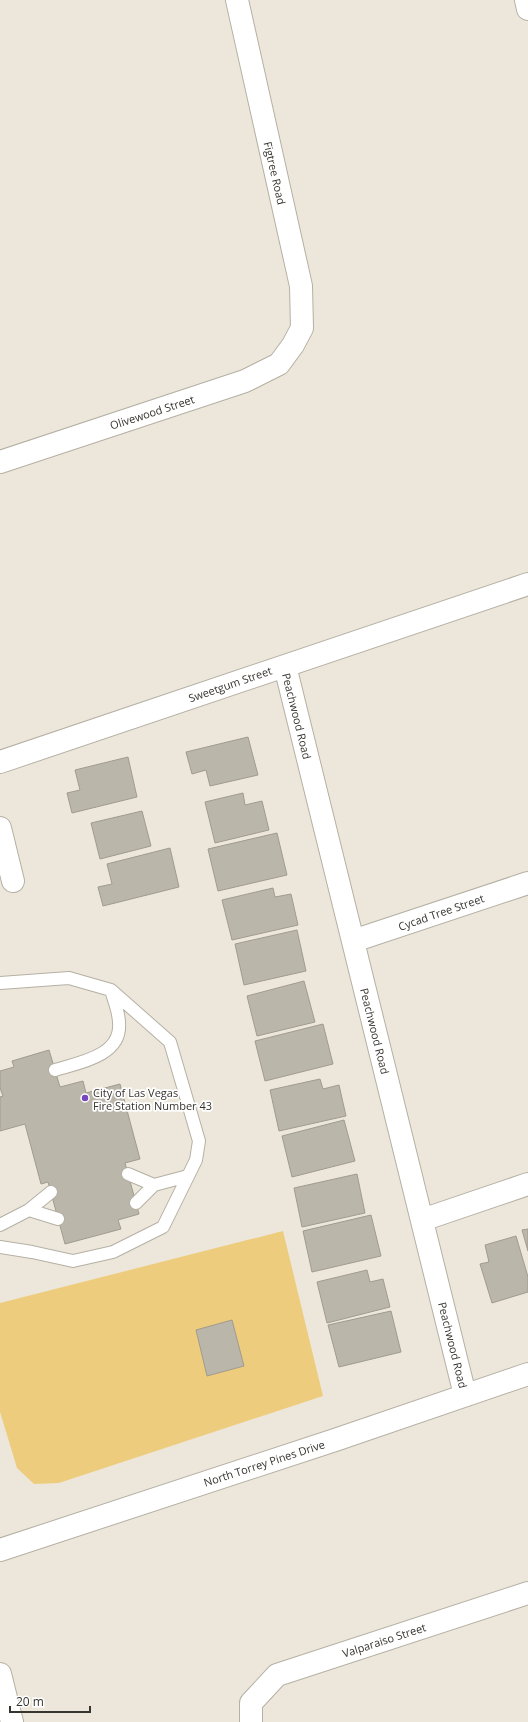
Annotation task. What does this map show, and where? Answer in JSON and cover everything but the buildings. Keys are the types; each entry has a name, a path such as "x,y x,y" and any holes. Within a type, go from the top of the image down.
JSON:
{"street":[{"name":"Figtree Road","path":"237,0 300,286 302,328 293,345"},
{"path":"526,0 528,9"},
{"name":"Olivewood Street","path":"0,462 245,381 279,364 293,345"},
{"name":"Sweetgum Street","path":"0,762 528,584"},
{"name":"Peachwood Road","path":"285,666 466,1395"},
{"path":"0,828 13,881"},
{"name":"Cycad Tree Street","path":"353,941 528,882"},
{"path":"422,1220 528,1184"},
{"name":"North Torrey Pines Drive","path":"0,1550 335,1440 528,1374"},
{"name":"Valparaiso Street","path":"251,1712 277,1675 528,1593"},
{"path":"0,1674 12,1722"}],"lane":[{"path":"0,983 69,978 112,990 170,1042 199,1141 196,1160 163,1227 113,1252 73,1261 0,1247"},
{"path":"55,1070 100,1056 116,1041 120,1024 112,990"},
{"path":"128,1174 154,1185"},
{"path":"136,1203 154,1185 188,1176"},
{"path":"0,1225 29,1210 50,1192"},
{"path":"29,1210 58,1219"}],"shaded area":[{"path":"283,1231 323,1396 59,1483 34,1484 17,1468 0,1412 0,1303"}],"place":[{"name":"City of Las Vegas Fire Station Number 43","path":"85,1098"}]}
